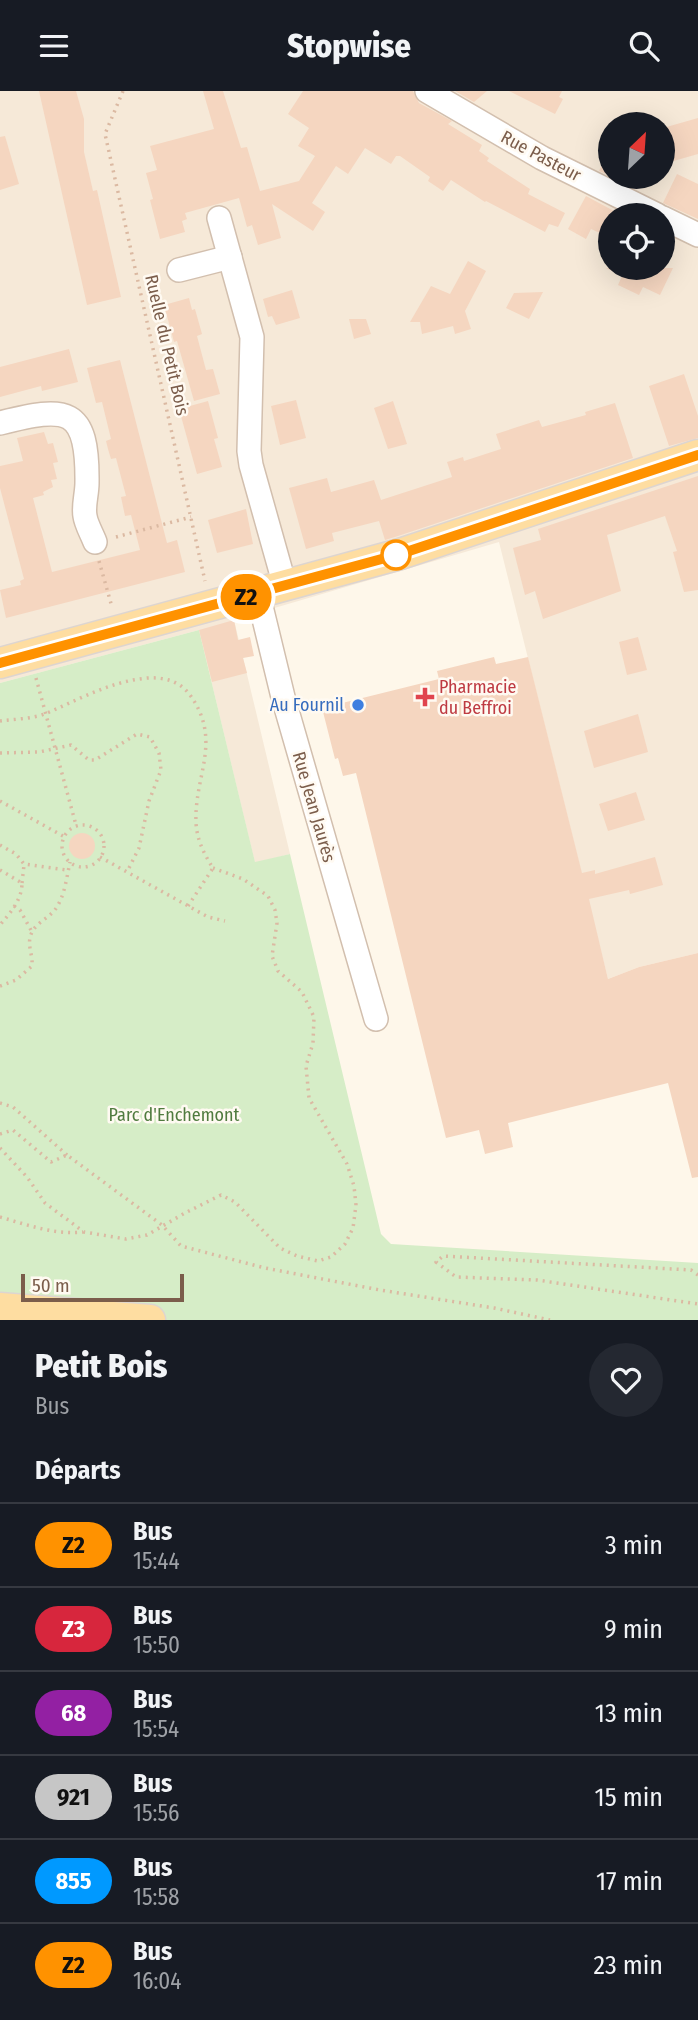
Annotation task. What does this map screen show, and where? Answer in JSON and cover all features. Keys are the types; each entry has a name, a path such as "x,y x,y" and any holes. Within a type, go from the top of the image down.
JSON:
{"main road":[{"path":"0,662 424,546 698,455"},
{"path":"0,1308 150,1320"}],"street":[{"name":"Rue Pasteur","path":"427,91 542,158 633,203"},
{"name":"Rue Jean Jaurès","path":"219,218 251,337 249,451 271,590 283,698 376,1019"},
{"path":"675,224 698,235"},
{"path":"179,270 230,257"},
{"path":"0,423 47,413 58,413 75,421 86,449 85,516 95,543"}],"path":[{"name":"Ruelle du Petit Bois","path":"122,91 105,134 207,590 215,605"},
{"path":"111,633 113,610 95,543 191,517"},
{"path":"30,655 76,825"},
{"path":"0,721 46,714 82,695 145,678 172,681 188,691 205,720 207,732 198,796 198,840 213,868 243,879 268,896 275,910 277,923 272,956 278,971 302,992 314,1017 313,1043 306,1066 309,1098 347,1164 354,1186 356,1205 353,1228 345,1244 331,1257 318,1261 297,1256 281,1248 235,1202 221,1195 147,1235 126,1238 84,1232 67,1234 0,1217"},
{"path":"0,753 39,752 71,745 89,760 95,760 137,734 145,734 154,741 161,770 149,801 139,848 127,872"},
{"path":"0,801 63,836"},
{"path":"76,825 87,825 98,830 104,840 104,852 97,862 87,867 75,866 66,859 61,848 63,836 76,825"},
{"path":"0,845 16,854 24,864 68,870"},
{"path":"100,857 208,917 225,921"},
{"path":"0,986 16,979 32,966 29,944 32,932 58,906 70,862"},
{"path":"0,925 20,896 24,864"},
{"path":"188,906 213,868"},
{"path":"0,870 22,883"},
{"path":"14,906 20,910 32,932"},
{"path":"0,1103 13,1107 67,1154 162,1225 181,1246 265,1268 380,1290 482,1305 550,1320"},
{"path":"0,1134 13,1130 51,1162 67,1154"},
{"path":"0,1148 27,1177 45,1203 84,1232"},
{"path":"698,1275 691,1270 443,1256 436,1262 456,1277 537,1280 698,1304"}],"shaded area":[{"path":"0,91 698,91 698,953 639,967 608,979 499,542 234,620 290,854 255,863 199,630 0,683"}],"green space":[{"name":"Parc d'Enchemont","path":"199,630 255,862 290,854 381,1234 391,1244 698,1263 698,1320 0,1320 0,683"}],"building":[{"path":"39,91 76,91 84,119 84,152 93,191 97,190 121,297 87,305"},
{"path":"203,91 223,91 241,148 247,147 260,191 299,181 315,156 298,146 309,128 288,114 303,91 413,91 419,103 452,121 448,124 482,145 479,151 489,158 487,161 530,189 528,194 565,213 558,227 549,224 545,232 485,202 451,180 443,191 428,181 430,177 400,156 396,156 391,164 365,148 348,174 336,166 312,203 325,212 313,231 272,204 281,238 258,245 252,225 247,227 239,198 185,213 187,219 182,221 185,232 160,239 146,173 157,170 150,146 214,129"},
{"path":"455,91 487,91 474,102"},
{"path":"509,91 562,91 559,97 563,99 555,114"},
{"path":"698,118 698,154 676,160 676,124"},
{"path":"5,136 19,184 0,190 0,137"},
{"path":"677,174 698,184 698,219 675,208 675,203 663,203 670,189 676,189"},
{"path":"586,196 599,203 598,232 591,229 586,239 568,229"},
{"path":"468,261 486,271 465,311 471,329 455,334 453,326 422,334 420,322 410,322 431,286 450,294"},
{"path":"620,280 667,280 660,295 643,287 639,295 618,285"},
{"path":"292,290 300,318 276,325 272,316 268,317 263,299"},
{"path":"543,292 529,319 506,308 514,293"},
{"path":"189,298 202,334 197,336 206,370 213,369 220,394 194,401 164,305"},
{"path":"349,319 366,319 371,334 354,339"},
{"path":"69,349 78,382 42,391 41,386 0,397 0,367"},
{"path":"120,360 167,543 177,540 185,572 6,618 0,590 21,585 20,581 24,579 0,488 0,466 23,461 17,438 44,432 48,444 53,443 58,462 53,463 57,479 51,480 53,487 43,492 44,495 33,498 52,572 140,550 131,515 125,516 121,497 126,496 116,458 111,459 108,449 106,441 111,439 102,402 96,403 87,368"},
{"path":"684,374 698,416 698,438 669,446 649,386"},
{"path":"296,400 306,438 280,445 271,406"},
{"path":"208,401 218,438 214,439 222,467 197,474 179,409"},
{"path":"393,401 407,444 388,449 374,408"},
{"path":"615,403 633,458 385,540 379,521 332,533 334,541 306,549 289,488 327,478 331,492 374,480 381,500 452,477 447,462 463,457 464,461 501,449 496,434 539,420 542,427 586,415 585,412"},
{"path":"698,476 698,590 684,592 673,552 677,551 665,516 607,535 621,591 543,619 535,591 525,595 513,548 541,540 538,529"},
{"path":"246,509 253,544 217,553 208,520"},
{"path":"234,620 238,640 250,637 254,656 243,658 247,673 212,682 199,630"},
{"path":"638,637 647,670 627,675 619,642"},
{"path":"494,657 496,664 528,657 582,873 595,870 595,874 655,857 663,885 630,894 629,890 589,899 608,979 639,967 698,953 698,1177 692,1178 668,1083 508,1123 513,1147 485,1154 479,1130 446,1138 356,773 343,776 338,758 335,759 322,708 439,679 437,671"},
{"path":"638,714 648,752 594,768 584,731"},
{"path":"636,792 645,820 608,831 599,804"},
{"path":"82,833 91,837 95,846 91,855 82,859 73,855 69,846 73,837"}],"bus line":[{"name":"Z2","path":"0,663 400,554 698,455"}],"place":[{"name":"Pharmacie du Beffroi","path":"425,697"},
{"name":"Au Fournil","path":"358,705"}]}
